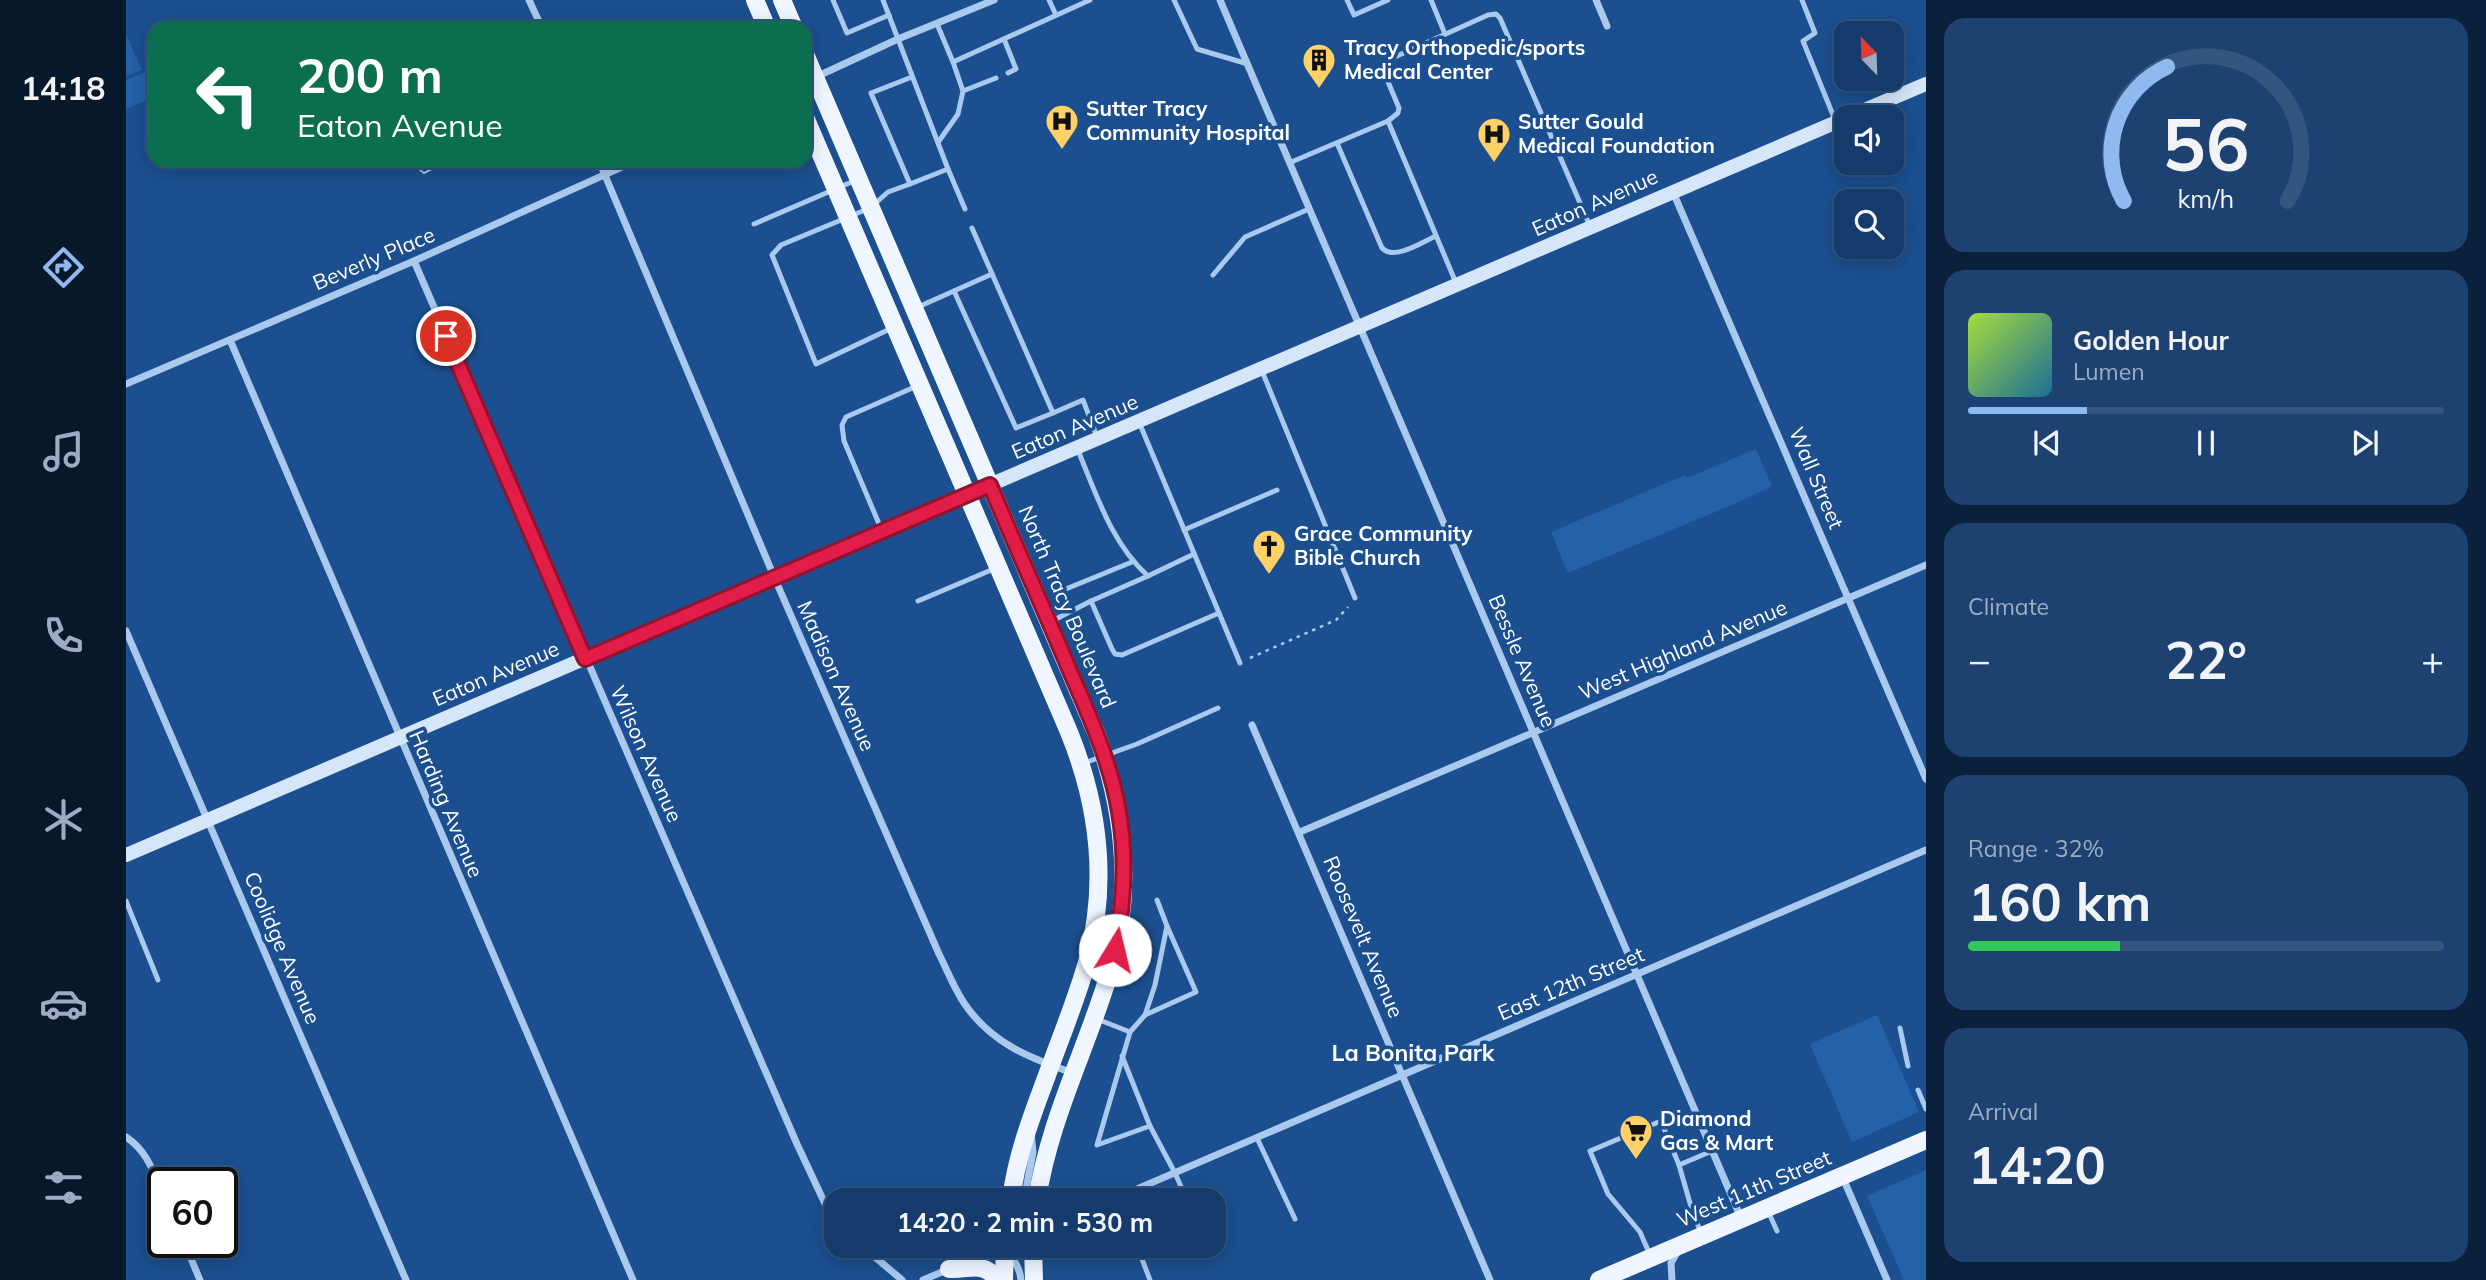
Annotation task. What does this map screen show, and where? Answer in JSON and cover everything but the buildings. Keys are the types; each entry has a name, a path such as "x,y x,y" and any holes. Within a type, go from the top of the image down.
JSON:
{"main road":[{"path":"755,0 764,21"},
{"path":"782,0 791,21"},
{"name":"North Tracy Boulevard","path":"812,83 858,179 1049,622 1105,756 1119,812 1124,851 1124,886 1115,950 1094,1018 1051,1137 1039,1188"},
{"path":"812,134 1082,764 1094,814 1099,872 1096,917 1084,972 1030,1121 1013,1188"},
{"name":"West 11th Street","path":"1599,1280 1926,1140"},
{"path":"1040,1180 1045,1188"},
{"path":"1004,1280 1005,1258"},
{"path":"1034,1258 1034,1280"},
{"path":"949,1269 984,1267 998,1280"}],"street":[{"path":"530,0 538,21"},
{"path":"812,78 994,0"},
{"name":"Bessle Avenue","path":"1220,0 1742,1219"},
{"path":"1596,0 1607,26"},
{"name":"Eaton Avenue","path":"1876,105 1926,84"},
{"name":"Eaton Avenue","path":"126,855 1834,123"},
{"name":"Madison Avenue","path":"602,168 775,579 934,942 964,1002 1000,1042 1021,1054 1073,1073"},
{"name":"Beverly Place","path":"126,384 414,261 620,168"},
{"name":"Wall Street","path":"1673,192 1926,779"},
{"name":"Wilson Avenue","path":"414,261 585,659 824,1202"},
{"name":"Harding Avenue","path":"230,340 633,1280"},
{"name":"West Highland Avenue","path":"1300,832 1926,565"},
{"name":"Coolidge Avenue","path":"126,631 406,1280"},
{"name":"Roosevelt Avenue","path":"1252,725 1490,1280"},
{"name":"East 12th Street","path":"1142,1188 1926,850"},
{"path":"1026,1188 1033,1152 1030,1121"},
{"path":"126,1137 138,1146 152,1167"},
{"path":"1842,1176 1888,1280"},
{"path":"1672,1280 1671,1263 1682,1245"},
{"path":"191,1258 200,1280"},
{"path":"876,1258 902,1280"},
{"path":"923,1280 949,1269 961,1258"},
{"path":"1012,1258 1021,1280"}],"lane":[{"path":"833,0 847,33 889,15"},
{"path":"883,0 965,209"},
{"path":"1049,0 1056,15"},
{"path":"953,62 1090,0"},
{"path":"1174,0 1196,49 1248,64"},
{"path":"1347,0 1354,15 1388,0"},
{"path":"1431,0 1445,34"},
{"path":"1802,0 1815,33 1802,41 1836,105"},
{"path":"1289,163 1388,121 1398,113 1399,108 1386,77 1388,60 1488,15 1496,14 1590,226"},
{"path":"937,24 963,91 958,114 939,141"},
{"path":"1004,39 1016,69 1009,73"},
{"path":"910,184 871,93 912,77"},
{"path":"963,91 996,78"},
{"path":"1388,121 1457,286"},
{"path":"1337,143 1382,248 1387,253 1394,254 1436,236"},
{"path":"895,327 816,365 772,256 782,245 870,208 888,192 948,169"},
{"path":"754,224 858,179"},
{"path":"1213,275 1245,237 1309,209"},
{"path":"972,228 1053,413"},
{"path":"914,309 992,274"},
{"path":"954,291 1016,428 1083,400 1098,439"},
{"path":"1261,370 1355,598"},
{"path":"882,531 844,442 842,425 846,417 920,385"},
{"path":"1139,422 1240,663"},
{"path":"1077,448 1110,527 1132,562 1148,576"},
{"path":"1184,530 1277,490"},
{"path":"1049,622 1194,554"},
{"path":"1056,593 1132,562"},
{"path":"918,601 998,567"},
{"path":"1091,601 1112,649 1115,654 1122,655 1219,613"},
{"path":"1082,764 1218,708"},
{"path":"1145,1015 1196,992 1157,900"},
{"path":"126,901 158,980"},
{"path":"1150,1126 1097,1145 1130,1032 1145,1015 1156,985 1167,926"},
{"path":"1094,1018 1130,1032"},
{"path":"1900,1028 1908,1066"},
{"path":"1122,1056 1150,1126 1182,1188"},
{"path":"1918,1090 1926,1109"},
{"path":"1651,1258 1640,1232 1608,1194 1590,1151 1661,1121 1703,1236"},
{"path":"1257,1138 1295,1219"},
{"path":"1679,1165 1712,1152"},
{"path":"1767,1208 1777,1231"},
{"path":"1141,1258 1150,1280"}],"path":[{"path":"1240,663 1336,620 1355,598"}],"shaded area":[{"path":"126,34 142,70 126,76"},
{"path":"147,71 147,100 126,109 126,80"},
{"path":"419,168 434,168 424,173"},
{"path":"1756,449 1772,486 1568,573 1551,532 1685,475 1687,478"},
{"path":"1877,1015 1919,1112 1852,1142 1810,1044"},
{"path":"1926,1170 1926,1280 1904,1280 1867,1196"}],"place":[{"name":"Tracy Orthopedic/sports Medical Center","path":"1319,90"},
{"name":"Sutter Tracy Community Hospital","path":"1062,151"},
{"name":"Sutter Gould Medical Foundation","path":"1494,164"},
{"name":"Grace Community Bible Church","path":"1269,576"},
{"name":"Diamond Gas & Mart","path":"1636,1161"}],"district":[{"name":"La Bonita Park","path":"1413,1053"}],"route":[{"path":"446,336 585,659 990,485 1110,773 1124,851 1123,901 1115,950"}]}
